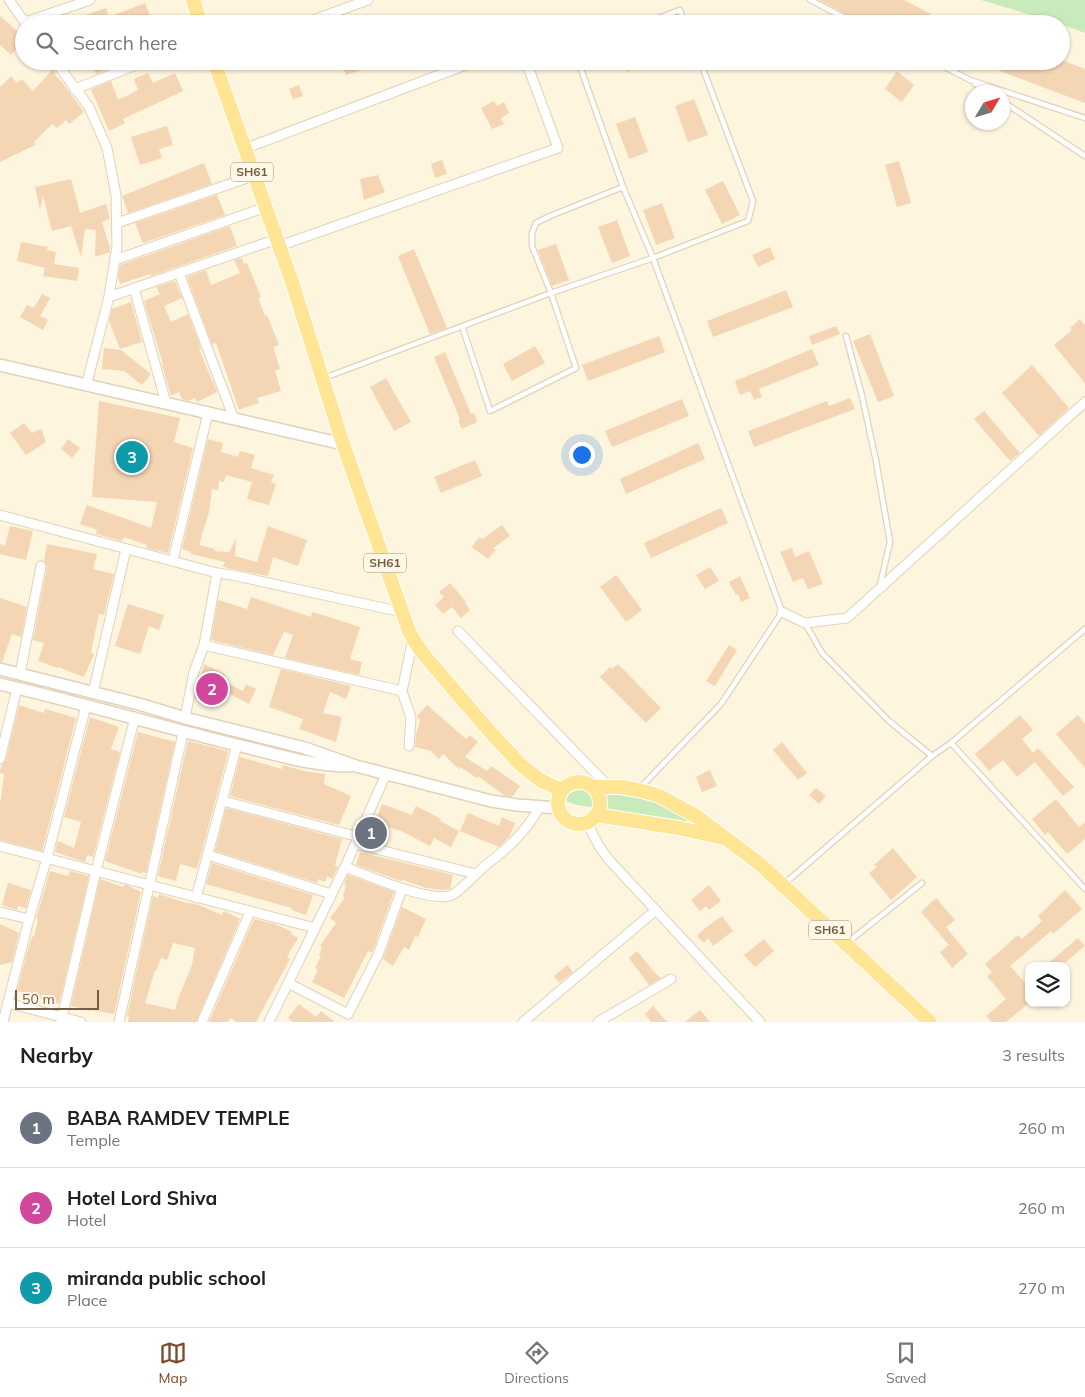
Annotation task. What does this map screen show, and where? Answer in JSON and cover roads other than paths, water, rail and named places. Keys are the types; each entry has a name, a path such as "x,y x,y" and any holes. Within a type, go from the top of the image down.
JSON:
{"main road":[{"path":"193,0 198,15"},
{"name":"SH61","path":"217,70 253,176 278,242 343,444 413,639 451,688 515,758 540,780 561,790 565,786 576,782 583,782 593,788 609,787 638,790 658,795 696,816 761,865 930,1022"},
{"path":"591,819 599,810 599,798 593,788"},
{"path":"558,808 557,802 561,790"},
{"name":"SH61","path":"558,808 560,814 569,822 581,824 591,819 678,828 728,840"}],"street":[{"path":"8,0 20,15"},
{"path":"48,15 90,0"},
{"path":"327,15 368,0"},
{"path":"61,70 89,107 107,148 116,195 118,246 109,297 86,386"},
{"path":"75,89 123,70"},
{"path":"244,149 452,70"},
{"path":"109,297 558,148 529,70"},
{"path":"117,223 253,176"},
{"path":"115,260 266,207"},
{"path":"180,273 234,419"},
{"path":"134,288 166,403"},
{"path":"0,365 343,444"},
{"path":"782,612 806,624 848,618 1085,402"},
{"path":"173,560 208,413"},
{"path":"0,515 217,573 402,612"},
{"path":"93,693 126,549"},
{"path":"20,674 41,566"},
{"path":"185,718 194,672 204,645 217,573"},
{"path":"458,631 609,787"},
{"path":"408,746 411,718 402,692 413,639"},
{"path":"204,645 402,692"},
{"path":"0,669 305,748 356,766 491,801 558,808"},
{"path":"0,684 135,717 183,733 301,761 328,766 356,766"},
{"path":"0,759 17,688"},
{"path":"3,1022 29,919 48,858 86,706"},
{"path":"61,1020 135,717"},
{"path":"119,1022 183,733"},
{"path":"196,898 237,745"},
{"path":"268,1022 345,867 386,774"},
{"path":"223,801 476,874"},
{"path":"345,867 402,888 432,896 452,895 512,844 531,823 540,806"},
{"path":"591,819 599,846 610,860 760,1022"},
{"path":"0,846 314,928"},
{"path":"208,855 331,894"},
{"path":"288,982 348,1014 378,955 402,888"},
{"path":"523,1022 656,910"},
{"path":"0,912 29,919"},
{"path":"202,1022 250,912"},
{"path":"598,1022 671,979"},
{"path":"8,1003 61,1020 81,1022"}],"lane":[{"path":"810,0 839,15"},
{"path":"666,15 680,10 682,15"},
{"path":"581,70 623,187 653,258 782,612 721,704 638,790"},
{"path":"322,378 551,293 653,258 748,221 753,201 703,70"},
{"path":"950,70 978,85"},
{"path":"970,80 1085,118"},
{"path":"1010,107 1085,156"},
{"path":"462,326 490,411 576,368 551,293 532,246 532,233 536,223 623,187"},
{"path":"846,336 862,396 876,461 890,542 879,589"},
{"path":"806,624 822,653 888,721 932,756"},
{"path":"783,885 932,756 951,743 1085,629"},
{"path":"951,743 1085,889"},
{"path":"846,944 922,884"}],"place":[{"name":"miranda public school","path":"132,457"},
{"name":"Hotel Lord Shiva","path":"212,689"},
{"name":"BABA RAMDEV TEMPLE","path":"371,833"}]}
